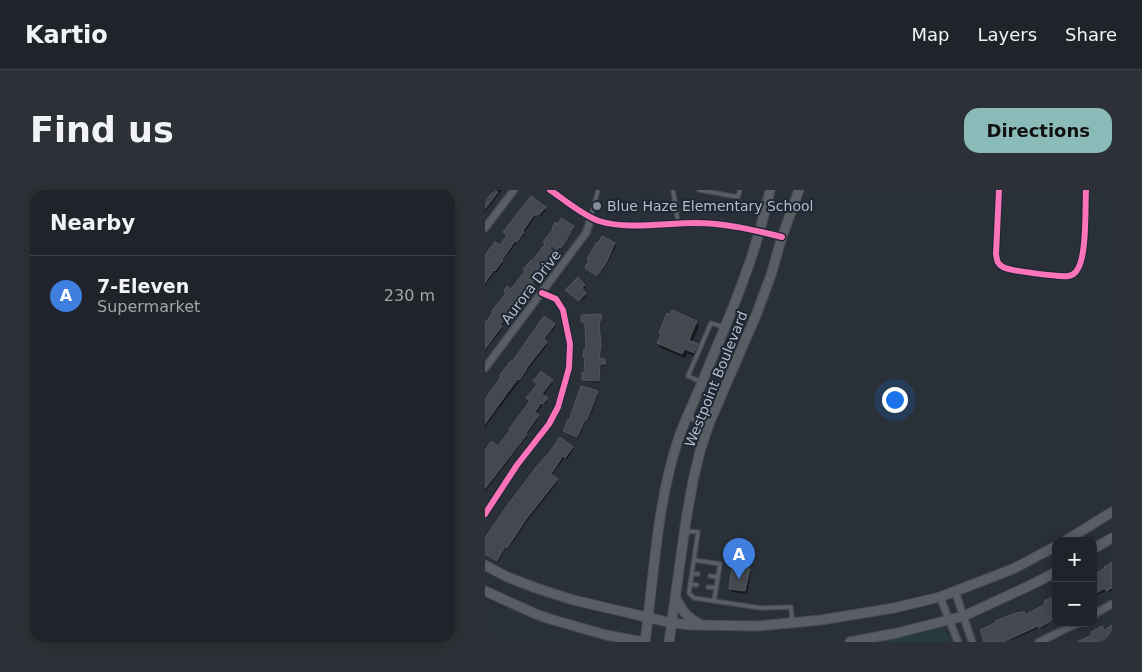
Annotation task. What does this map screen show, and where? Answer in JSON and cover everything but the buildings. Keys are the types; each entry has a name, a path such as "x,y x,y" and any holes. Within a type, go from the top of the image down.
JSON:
{"main road":[{"name":"Westpoint Boulevard","path":"644,642 649,617 662,503 667,476 679,438 744,280 770,190"},
{"name":"Westpoint Boulevard","path":"669,642 693,481 700,451 709,424 757,313 799,190"},
{"path":"1071,537 1112,512"},
{"path":"1097,547 1112,538"},
{"path":"485,565 507,576 573,600 672,623 758,626 821,620 894,608 940,597 1013,569 1052,548"},
{"path":"850,642 897,633 964,616 1052,574"},
{"path":"485,591 544,617 618,639 644,642"},
{"path":"675,597 679,607 686,615 694,622 703,625"}],"street":[{"path":"485,228 515,190"},
{"path":"550,190 591,218 601,221 621,225 678,223 729,225 783,237"},
{"path":"999,190 997,262 1003,268 1019,272 1068,276 1077,272 1081,261 1084,245 1085,190"},
{"name":"Aurora Drive","path":"485,368 586,233 591,218"},
{"path":"485,514 517,465 549,424 558,407 569,368 570,344 563,310 556,299 542,293"},
{"path":"688,416 709,424"},
{"path":"955,591 972,642"},
{"path":"940,597 958,642"},
{"path":"1097,613 1112,604"},
{"path":"1039,642 1070,627"}],"lane":[{"path":"591,218 598,190"},
{"path":"673,190 678,223"},
{"path":"699,190 738,197 740,190"},
{"path":"702,382 688,376 711,323 725,328"},
{"path":"685,531 698,532 689,593 694,598 761,608 791,608 793,623"},
{"path":"694,560 719,564 714,601"},
{"path":"692,574 699,574"},
{"path":"710,576 718,577"},
{"path":"691,584 697,585"},
{"path":"708,587 716,588"}],"green space":[{"path":"944,628 952,642 876,642"}],"cycle path":[{"path":"550,190 586,215 610,224 634,226 706,223 739,227 782,237"},
{"path":"999,190 996,254 998,263 1007,269 1063,276 1075,273 1080,264 1084,244 1086,190"},
{"path":"485,514 517,465 549,424 558,407 569,368 570,344 563,310 556,299 542,293"}],"place":[{"name":"Blue Haze Elementary School","path":"597,206"},
{"name":"7-Eleven","path":"739,579"}]}
